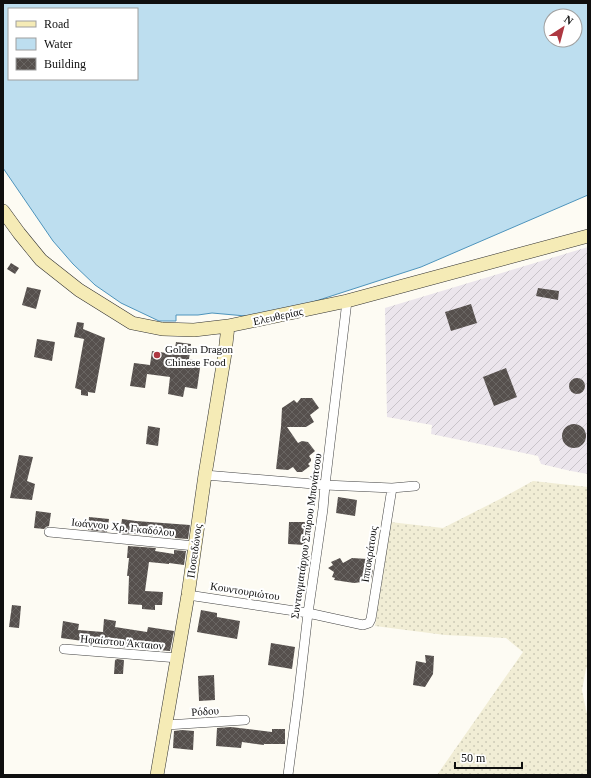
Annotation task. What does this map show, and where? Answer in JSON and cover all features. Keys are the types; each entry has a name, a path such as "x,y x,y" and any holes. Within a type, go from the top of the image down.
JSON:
{"street":[{"name":"Ελευθερίας","path":"3,211 19,234 42,260 79,290 132,324 162,329 194,330 228,326 347,301 588,236"},
{"name":"Συνταγματάρχου Σπύρου Μπονάτσου","path":"288,775 308,613 324,509 325,485 347,301"},
{"name":"Ποσειδώνος","path":"157,775 188,595 228,326"},
{"path":"205,475 325,485 392,488 415,486"},
{"name":"Ιπποκράτους","path":"369,623 371,620 392,488"},
{"name":"Ιωάννου Χρ. Γκαδόλου","path":"49,532 195,546"},
{"name":"Κουντουριώτου","path":"188,595 308,613 363,625 369,623"},
{"name":"Ηφαίστου Άκταιον","path":"64,649 178,658"},
{"name":"Ρόδου","path":"166,725 245,720"}],"shaded area":[{"path":"588,247 588,474 541,464 538,456 431,434 432,425 387,417 385,308"},
{"path":"533,481 588,487 588,665 582,690 588,716 588,775 437,775 523,652 506,638 445,635 375,626 390,522 443,528"}],"water":[{"path":"3,3 588,3 588,195 421,267 288,310 257,317 212,313 198,315 176,315 176,321 159,321 121,303 95,285 73,264 53,241 3,168"}],"building":[{"path":"11,263 19,268 15,274 7,269"},
{"path":"27,287 41,290 36,309 22,305"},
{"path":"538,288 559,291 558,300 536,296"},
{"path":"471,304 477,323 451,331 445,312"},
{"path":"77,322 84,323 83,329 105,338 95,393 88,392 88,396 81,395 81,390 75,388 84,339 74,337"},
{"path":"37,339 55,342 52,361 34,357"},
{"path":"176,342 191,344 189,359 201,361 197,389 185,387 183,397 168,394 170,377 147,374 145,388 130,386 134,363 150,365 152,351 174,354"},
{"path":"506,368 517,397 494,406 483,377"},
{"path":"574,378 580,378 585,383 583,392 580,394 574,394 569,389 569,383"},
{"path":"301,398 312,398 319,408 310,415 314,422 306,427 287,427 298,443 302,441 308,442 315,451 309,456 311,461 308,464 310,466 302,472 297,472 293,467 288,470 276,469 282,408 294,400 297,403"},
{"path":"569,424 579,424 586,431 586,441 579,448 569,448 562,441 562,431"},
{"path":"148,426 160,428 158,446 146,444"},
{"path":"19,455 33,457 27,481 35,484 32,500 10,498"},
{"path":"338,497 357,500 355,516 336,513"},
{"path":"36,511 51,513 49,526 44,529 34,528"},
{"path":"89,517 109,519 107,532 88,530"},
{"path":"122,519 190,525 188,539 120,533"},
{"path":"289,522 306,522 305,545 288,544"},
{"path":"128,546 156,548 155,551 174,554 174,550 186,551 184,565 149,562 145,591 163,592 162,605 155,605 155,610 142,609 142,605 128,604"},
{"path":"340,558 343,563 352,558 368,559 373,571 370,581 354,583 334,580 335,578 332,577 334,572 328,568 333,565 331,562"},
{"path":"12,605 21,606 19,628 9,627"},
{"path":"201,610 217,613 217,617 240,621 237,639 197,632"},
{"path":"104,619 116,621 115,627 147,632 148,627 174,631 170,651 118,647 119,646 61,638 63,621 79,624 78,630 103,632"},
{"path":"271,643 295,647 292,669 268,665"},
{"path":"425,655 434,656 433,674 425,687 413,685 416,661 426,663"},
{"path":"115,660 124,660 123,674 114,674"},
{"path":"214,675 215,700 199,701 198,676"},
{"path":"231,727 272,732 272,729 285,729 285,744 264,745 242,742 241,748 216,746 217,728"},
{"path":"174,731 194,731 193,750 173,748"}],"place":[{"name":"Golden Dragon Chinese Food","path":"157,355"}]}
